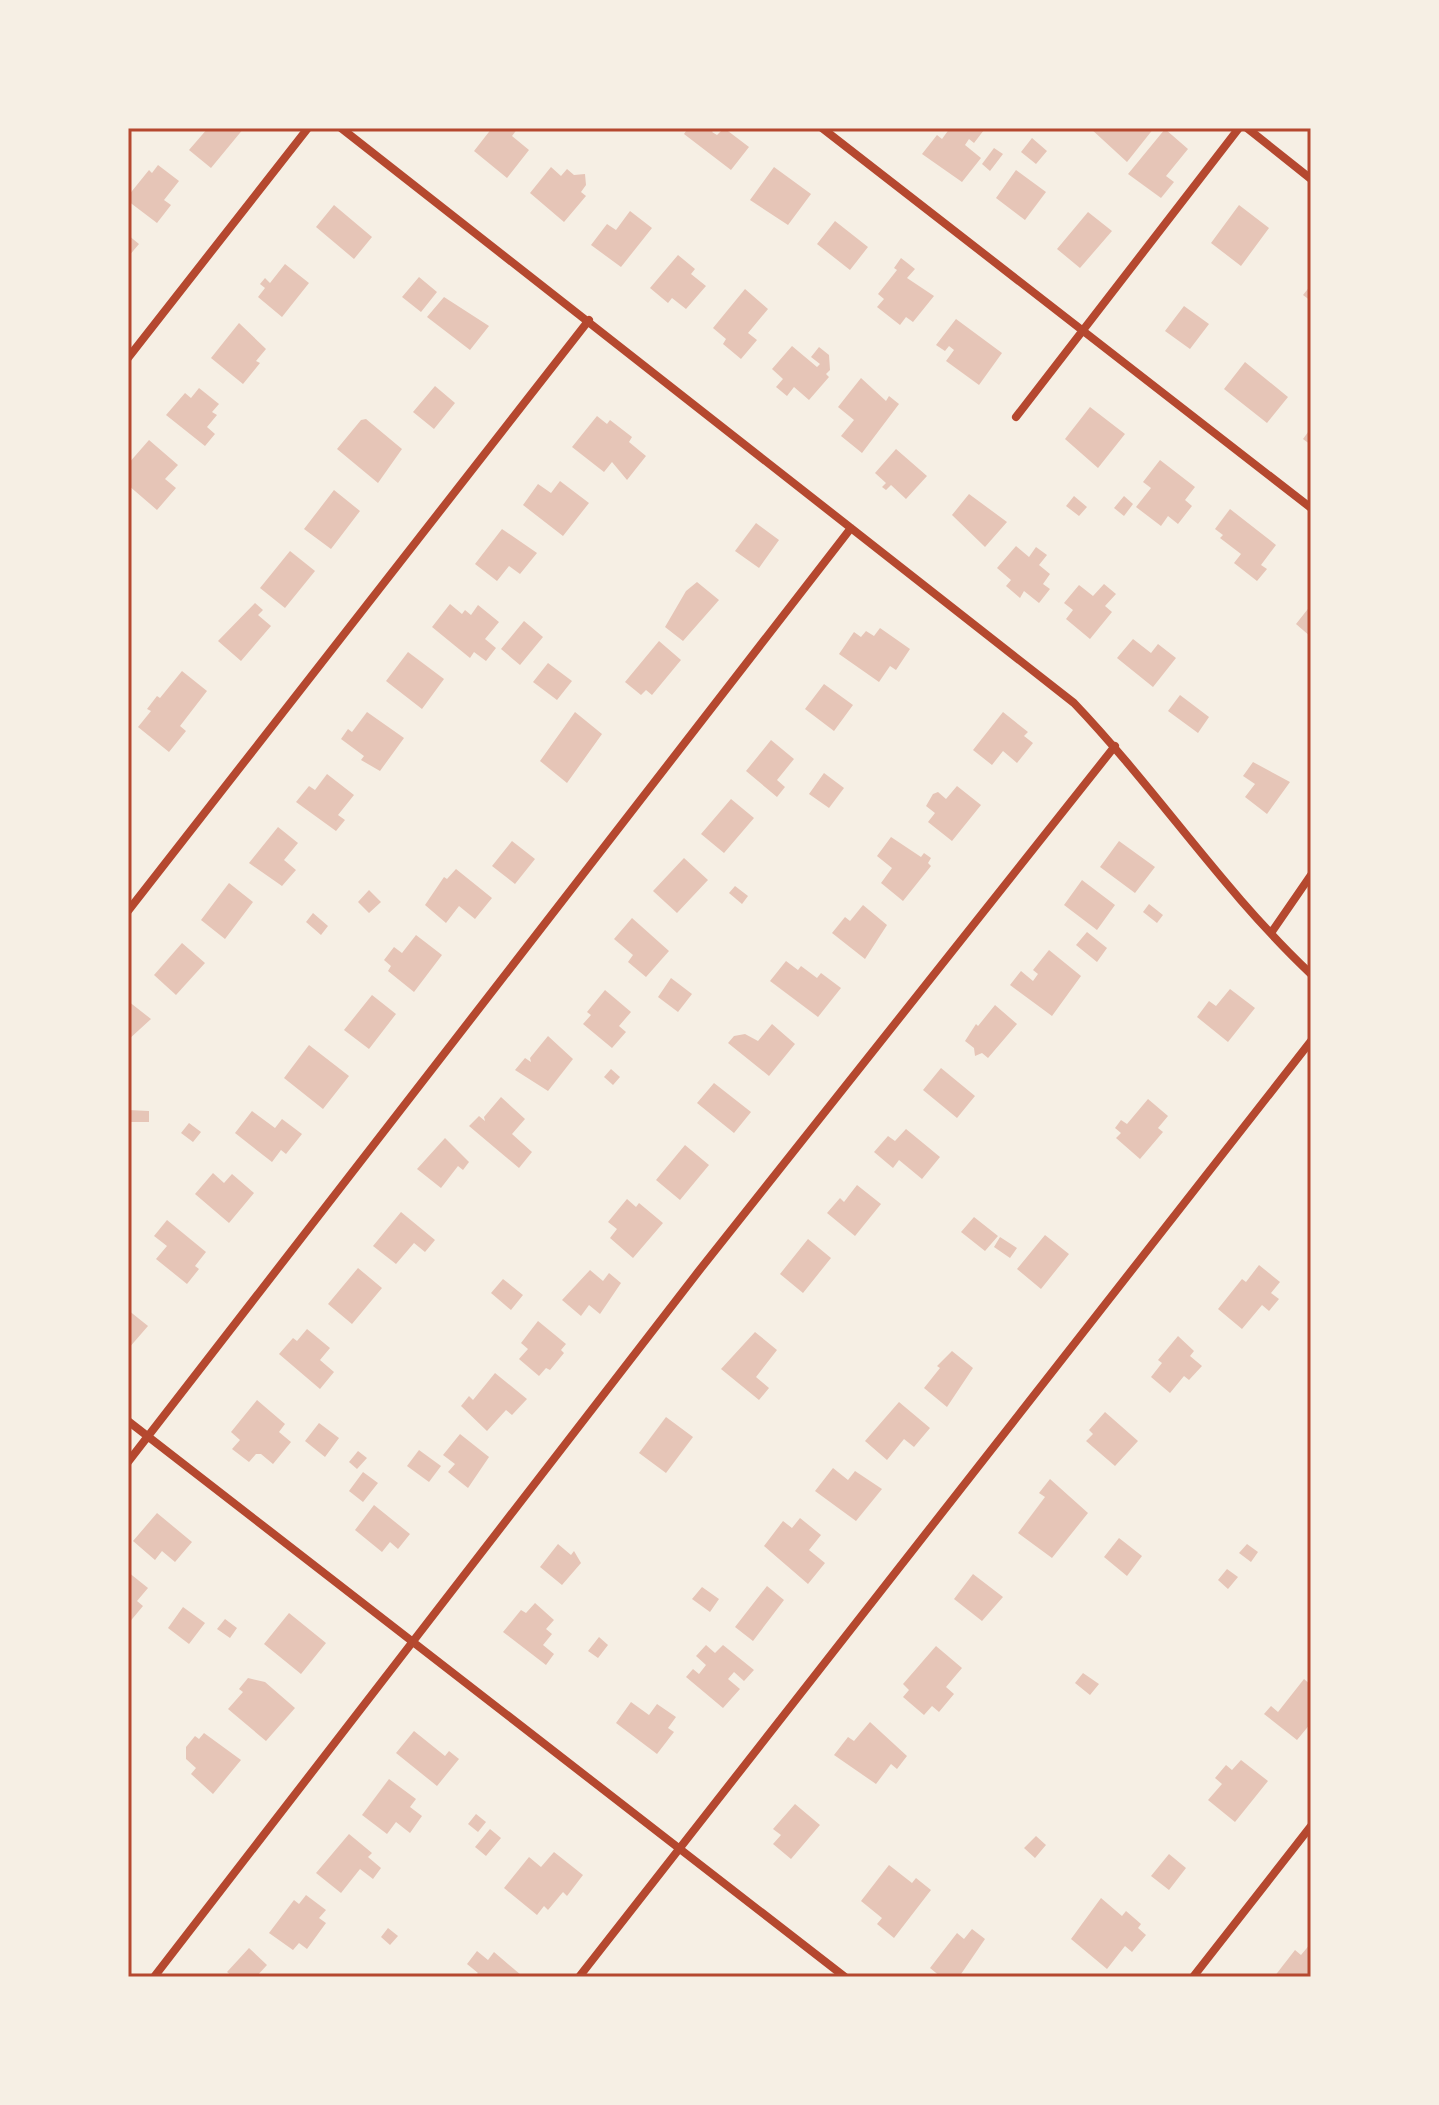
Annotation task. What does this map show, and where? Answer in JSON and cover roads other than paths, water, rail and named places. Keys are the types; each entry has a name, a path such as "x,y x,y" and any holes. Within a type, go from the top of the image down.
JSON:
{"street":[{"path":"128,358 308,128"},
{"path":"341,128 1074,703 1115,746 1232,892 1311,974"},
{"path":"822,128 1311,508"},
{"path":"1016,417 1085,333 1239,128"},
{"path":"1247,128 1311,179"},
{"path":"128,911 589,320"},
{"path":"128,1462 851,528"},
{"path":"154,1977 698,1272 1115,746"},
{"path":"1271,933 1311,875"},
{"path":"579,1977 1311,1041"},
{"path":"128,1421 845,1977"},
{"path":"1193,1977 1311,1826"}]}
